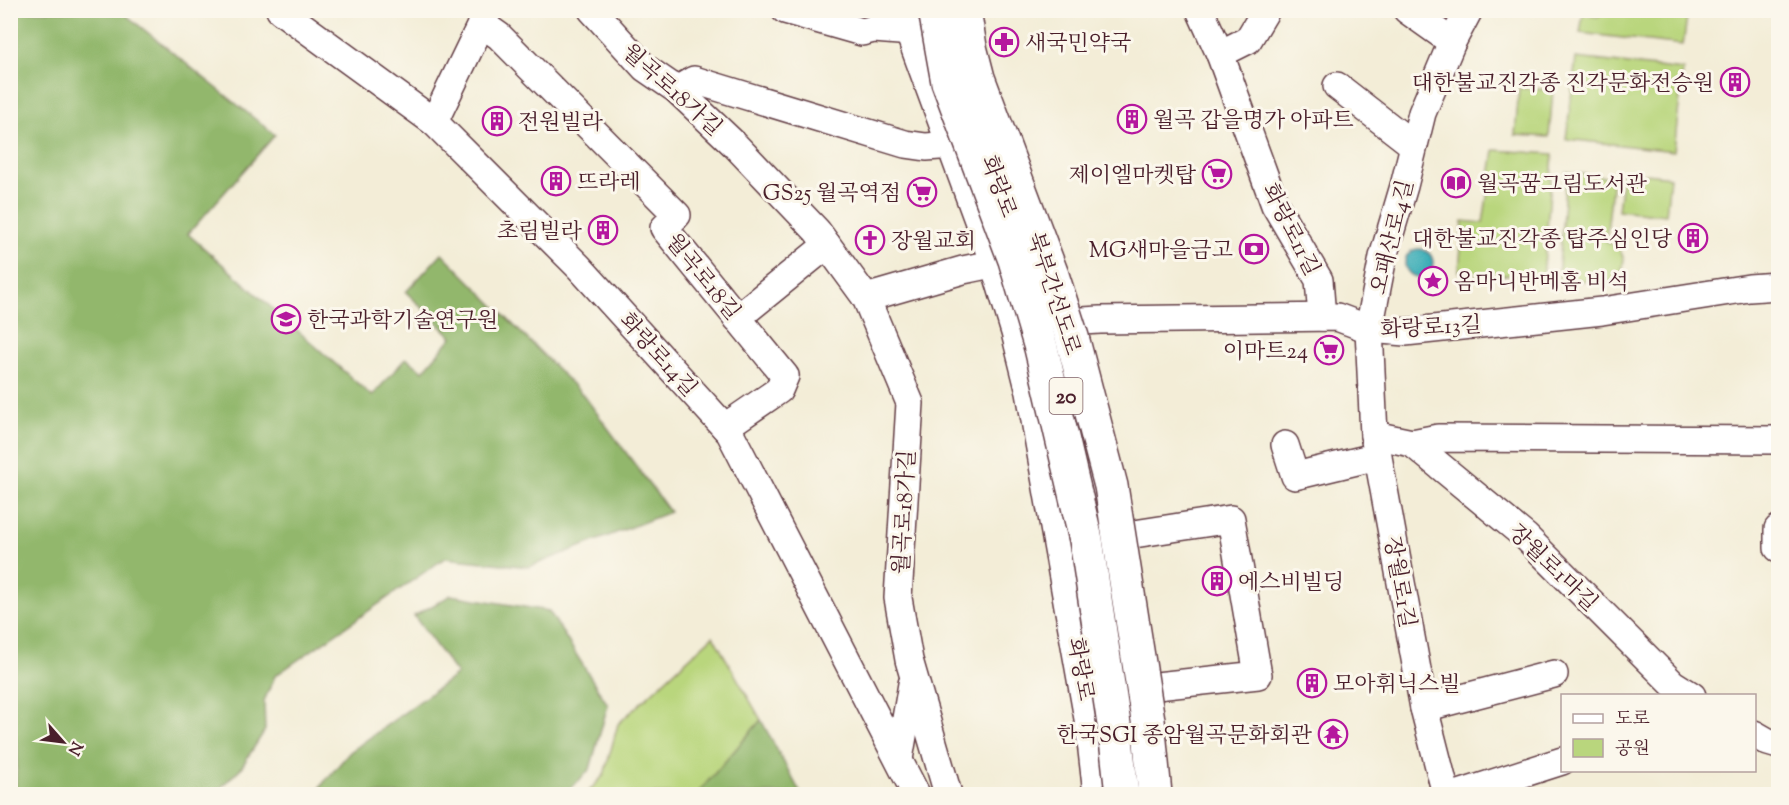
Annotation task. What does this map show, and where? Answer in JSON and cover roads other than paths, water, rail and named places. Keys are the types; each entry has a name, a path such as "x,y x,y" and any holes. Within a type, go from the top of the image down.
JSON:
{"main road":[{"name":"화랑로","path":"933,14 953,145 1010,273 1047,323 1103,537 1130,688 1142,795"},
{"name":"화랑로","path":"933,14 951,53 1010,273 1092,724 1101,795"},
{"name":"북부간선도로","path":"933,14 948,82 1015,260 1041,348 1086,540 1115,731 1122,795"},
{"name":"북부간선도로","path":"933,14 970,47 978,78 1052,275 1072,337 1111,486 1148,720 1155,795"},
{"path":"1033,392 1035,373 1040,362 1044,361 1059,370"}],"street":[{"name":"화랑로14길","path":"280,10 434,122 579,267 730,433 916,795"},
{"name":"월곡로18가길","path":"592,10 645,68 677,90 734,144 817,231 866,298 910,403 898,598 909,660 948,795"},
{"path":"785,10 862,32 933,14"},
{"name":"화랑로11길","path":"1200,10 1220,54 1275,205 1319,280 1322,317"},
{"path":"1220,54 1248,40 1266,10"},
{"path":"1407,10 1452,42"},
{"name":"오패산로4길","path":"1369,329 1383,257 1422,113 1452,42 1469,10"},
{"name":"월곡로18길","path":"434,122 485,17 499,36 676,215 664,228 784,376 779,390 725,427"},
{"name":"화랑로","path":"677,90 694,80 904,144 926,147 953,145"},
{"path":"1337,86 1413,145"},
{"path":"737,318 827,245"},
{"path":"866,298 963,270 1010,273"},
{"name":"화랑로13길","path":"1047,323 1100,320 1337,317 1369,329 1405,332 1580,314 1749,288 1779,286"},
{"name":"장월로1길","path":"1369,329 1376,445 1424,708 1446,795"},
{"name":"장월로1마길","path":"1376,445 1412,443 1438,438 1779,440"},
{"name":"장월로1마길","path":"1412,443 1526,537 1672,684 1689,694"},
{"path":"1285,445 1295,476 1376,445"},
{"name":"화랑로","path":"1103,537 1231,519 1258,675 1130,688"},
{"path":"1779,529 1779,548"},
{"path":"1424,708 1554,674"},
{"path":"899,759 914,677"},
{"path":"1756,735 1779,745"},
{"path":"1459,795 1561,762"}],"water":[{"path":"1419,249 1429,253 1433,263 1429,273 1419,277 1409,273 1405,263 1409,253"}],"place":[{"name":"새국민약국","path":"1004,42"},
{"name":"대한불교진각종 진각문화전승원","path":"1735,82"},
{"name":"월곡 갑을명가 아파트","path":"1132,119"},
{"name":"전원빌라","path":"497,121"},
{"name":"제이엘마켓탑","path":"1217,174"},
{"name":"뜨라레","path":"556,181"},
{"name":"월곡꿈그림도서관","path":"1456,183"},
{"name":"GS25 월곡역점","path":"922,192"},
{"name":"초림빌라","path":"603,230"},
{"name":"대한불교진각종 탑주심인당","path":"1693,238"},
{"name":"장월교회","path":"870,240"},
{"name":"MG새마을금고","path":"1254,249"},
{"name":"옴마니반메홈 비석","path":"1433,281"},
{"name":"한국과학기술연구원","path":"286,319"},
{"name":"이마트24","path":"1329,350"},
{"name":"에스비빌딩","path":"1217,581"},
{"name":"모아휘닉스빌","path":"1312,683"},
{"name":"한국SGI 종암월곡문화회관","path":"1333,734"}]}
